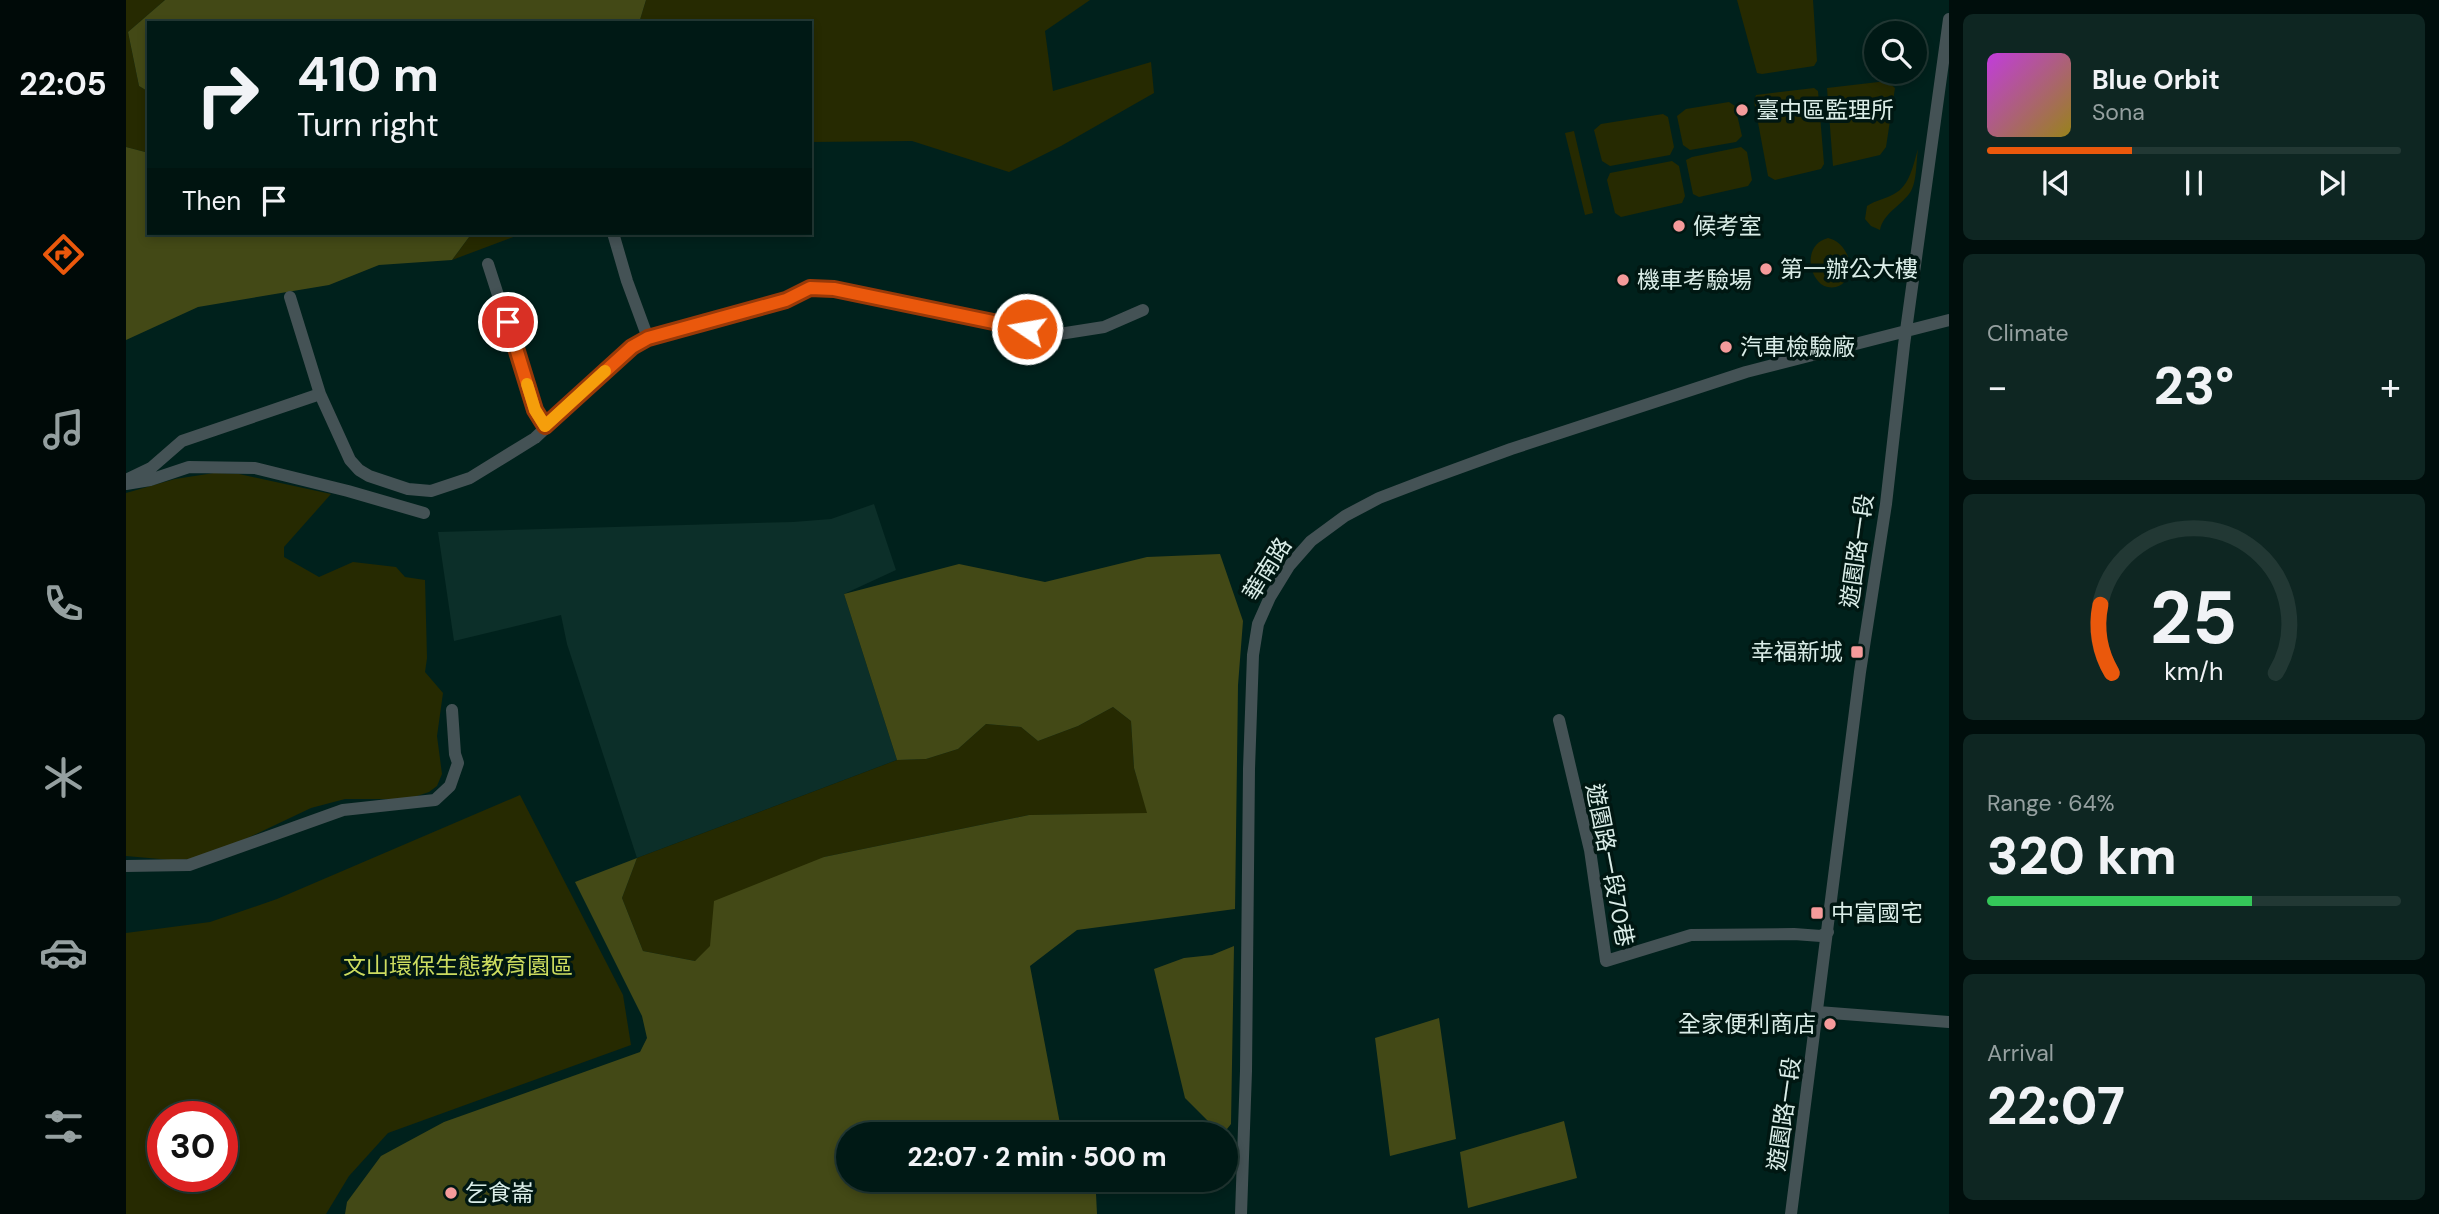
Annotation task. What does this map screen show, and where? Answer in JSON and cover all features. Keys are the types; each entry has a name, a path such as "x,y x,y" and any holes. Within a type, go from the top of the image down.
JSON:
{"street":[{"name":"遊園路一段","path":"1791,1214 1860,672 1886,504 1906,331 1949,19"},
{"path":"614,235 648,338"},
{"path":"488,264 535,410 545,426"},
{"path":"290,298 320,394 350,460 359,470 408,489 430,491 470,478 535,438 632,347 648,338 786,300 810,288 834,289 1054,335 1104,327 1143,310"},
{"name":"華南路","path":"1241,1214 1246,1071 1252,655 1258,624 1270,597 1289,566 1311,541 1345,516 1379,498 1426,480 1523,444 1746,372 1949,320"},
{"path":"126,482 151,468 182,441 320,394"},
{"path":"126,482 150,480 189,467 255,468 424,513"},
{"path":"126,866 189,865 343,810 435,800 450,786 458,764 454,754 453,710"},
{"name":"遊園路一段70巷","path":"1559,720 1590,850 1606,961 1691,934 1821,936 1828,932"},
{"path":"1818,1012 1949,1022"}],"shaded area":[{"path":"874,504 896,570 844,594 897,760 637,858 567,644 561,615 454,641 438,532 793,522 831,519"}],"green space":[{"path":"126,0 165,0 128,32 139,86 147,91 147,152 126,147"},
{"path":"165,0 646,0 640,21 147,21 147,91 139,86 128,32"},
{"path":"646,0 1090,0 1045,31 1053,91 1151,62 1154,93 1009,172 912,141 812,142 812,21 640,21"},
{"path":"1737,0 1813,0 1817,61 1814,66 1757,73"},
{"path":"1864,84 1890,84 1895,88 1886,147 1880,155 1833,166 1827,88"},
{"path":"1814,88 1818,91 1824,164 1821,169 1775,180 1768,176 1754,101 1756,95"},
{"path":"1729,102 1735,106 1742,136 1736,142 1690,150 1683,145 1677,116 1686,109"},
{"path":"1663,114 1668,117 1674,147 1670,155 1610,166 1602,161 1594,130 1601,124"},
{"path":"1574,131 1593,213 1585,215 1565,133"},
{"path":"126,147 147,152 147,235 471,235 452,260 379,265 329,285 198,307 126,340"},
{"path":"1741,147 1747,152 1752,180 1748,186 1699,197 1693,194 1686,160"},
{"path":"1918,149 1912,190 1888,215 1880,230 1871,226 1865,219 1867,206 1894,194 1904,186"},
{"path":"1672,161 1679,166 1685,196 1682,203 1621,217 1615,213 1607,180 1610,173"},
{"path":"471,235 519,235 452,260"},
{"path":"1828,238 1843,247 1850,264 1846,280 1835,287 1826,287 1818,281 1811,263 1816,245"},
{"path":"214,473 239,474 331,494 284,547 284,557 319,577 353,562 396,567 405,577 425,580 425,672 443,693 437,736 442,774 437,786 429,792 408,799 345,799 311,808 220,851 196,859 126,856 126,493 175,479"},
{"path":"1220,554 1243,621 1238,685 1235,909 1077,930 1030,966 1060,1122 836,1122 836,1192 1099,1192 1096,1194 1097,1214 345,1214 347,1202 381,1156 444,1122 640,1052 647,1038 642,1016 575,882 637,858 622,898 643,951 695,961 710,946 714,901 824,857 1029,815 1147,813 1134,768 1131,721 1113,707 1078,726 1038,741 1021,727 986,724 958,749 926,759 897,760 844,594 959,564 1045,582 1147,557"},
{"path":"1113,707 1131,721 1134,768 1148,814 1029,815 824,857 695,961 643,951 622,898 637,858 897,760 926,759 958,749 986,724 1021,727 1038,741 1078,726"},
{"name":"文山環保生態教育園區","path":"520,795 623,995 631,1045 388,1133 349,1176 326,1214 126,1214 126,933 210,922 277,899"},
{"path":"1234,946 1231,1122 1209,1122 1185,1098 1154,969 1184,958 1212,955"},
{"path":"1439,1018 1456,1139 1390,1156 1375,1038"},
{"path":"1564,1121 1577,1178 1468,1208 1460,1152"}],"slow traffic":[{"path":"527,384 535,410 545,426 605,371"}],"place":[{"name":"臺中區監理所","path":"1742,110"},
{"name":"候考室","path":"1679,226"},
{"name":"第一辦公大樓","path":"1766,269"},
{"name":"機車考驗場","path":"1623,280"},
{"name":"汽車檢驗廠","path":"1726,347"},
{"name":"幸福新城","path":"1857,652"},
{"name":"中富國宅","path":"1817,913"},
{"name":"全家便利商店","path":"1830,1024"},
{"name":"乞食崙","path":"451,1193"}],"route":[{"path":"508,322 535,410 545,426 632,347 648,338 786,300 810,288 834,289 1027,329"}]}
